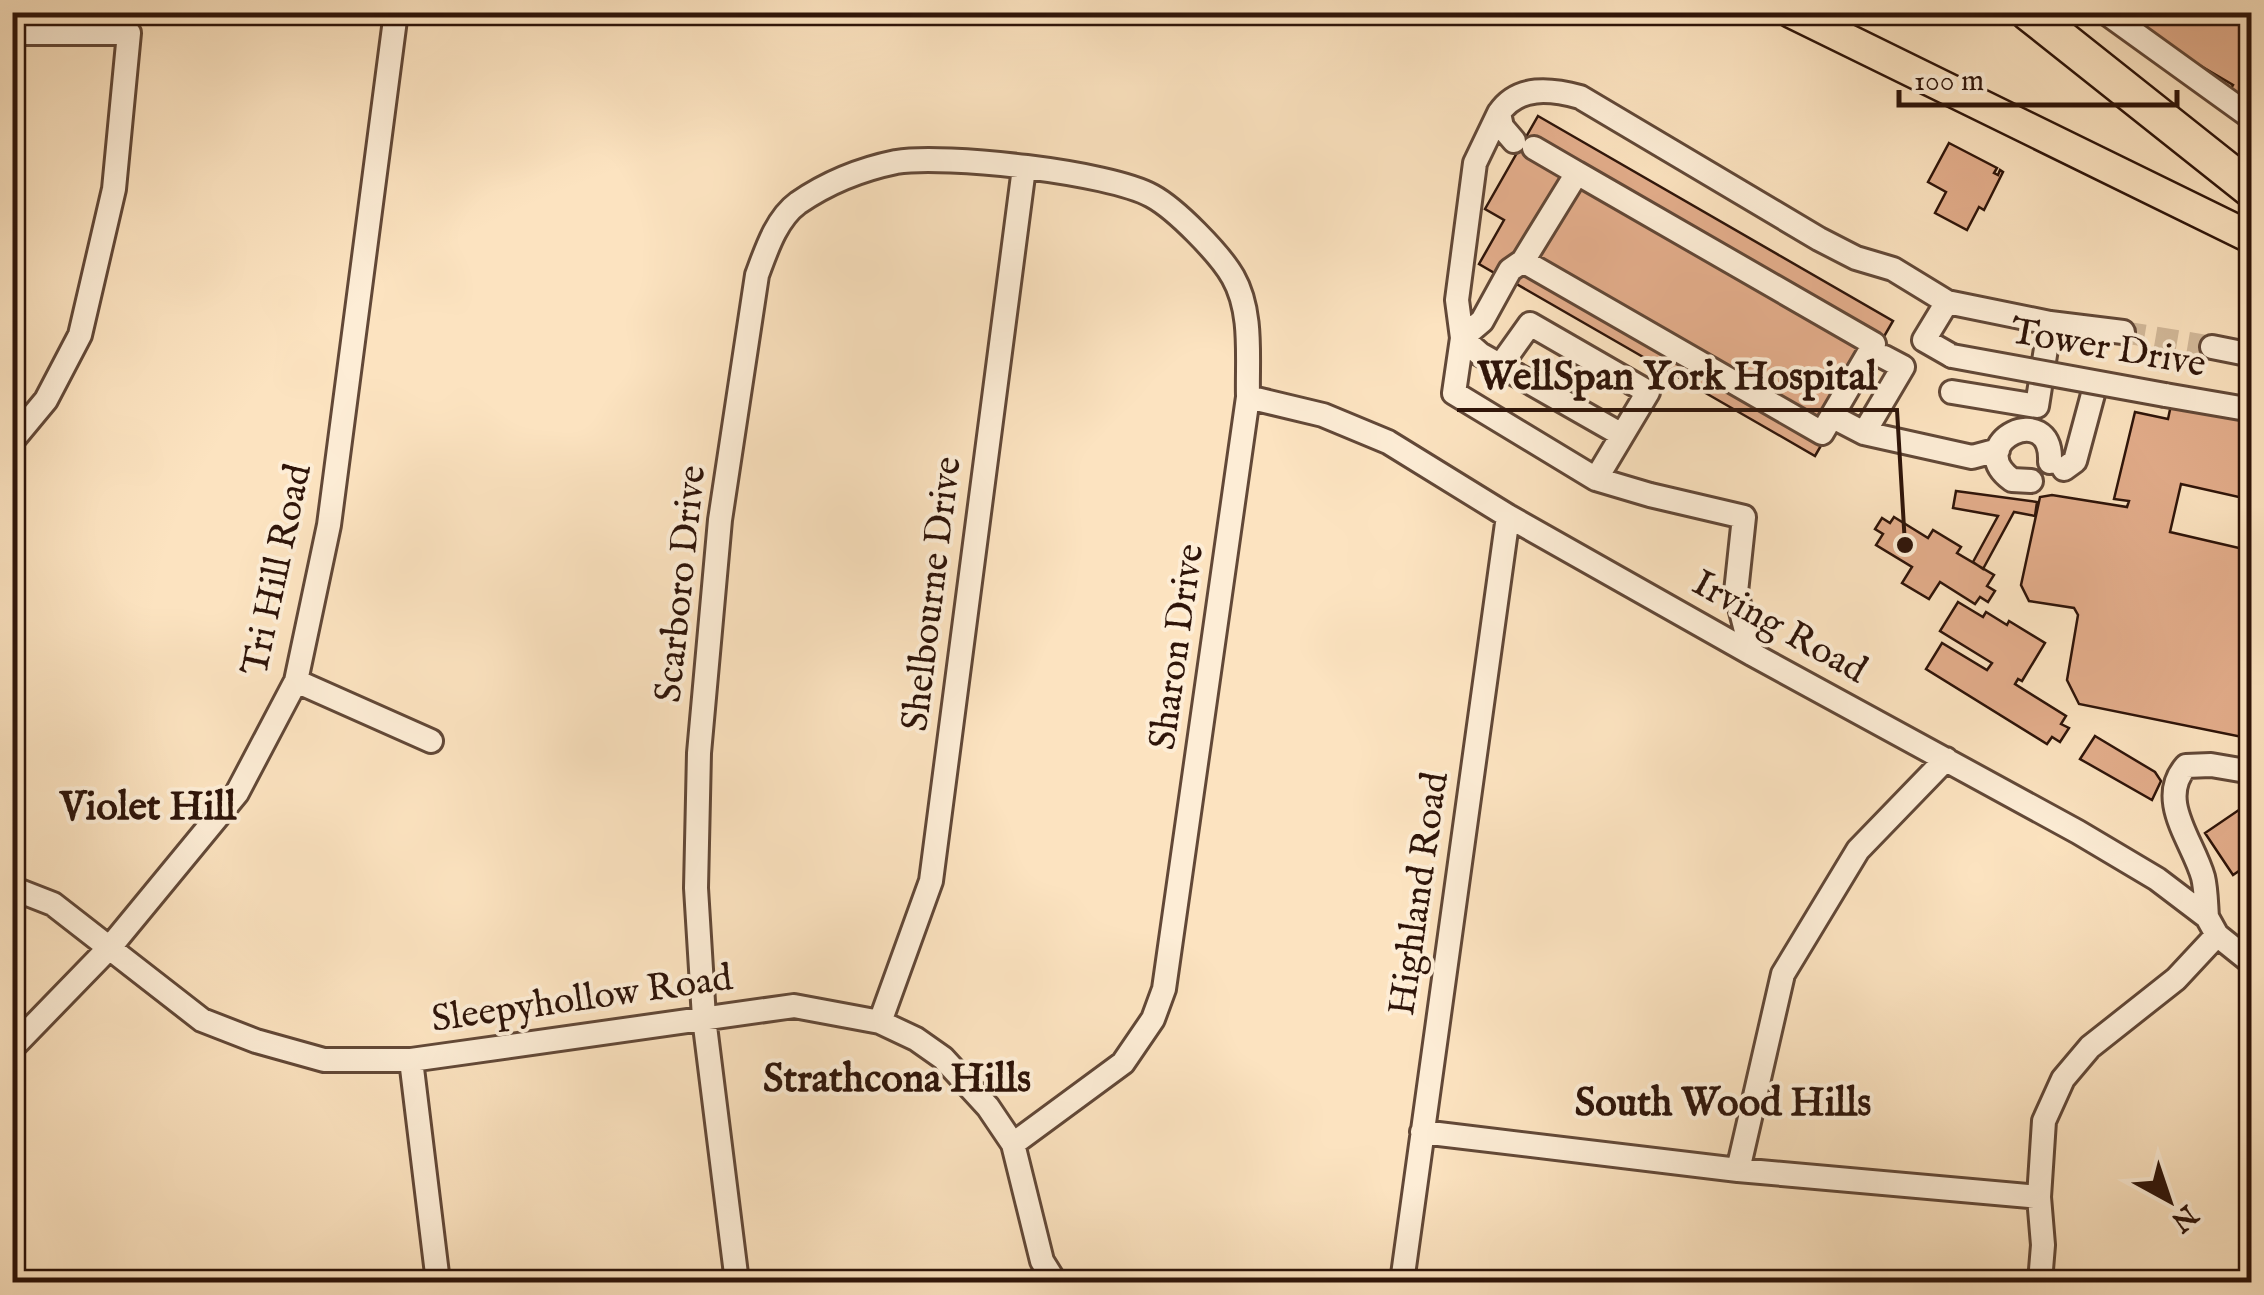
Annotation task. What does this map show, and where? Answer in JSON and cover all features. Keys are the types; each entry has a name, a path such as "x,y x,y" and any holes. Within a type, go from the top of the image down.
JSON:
{"highway":[{"path":"2028,12 2252,190"}],"main road":[{"path":"1791,12 2252,238"}],"street":[{"name":"Tri Hill Road","path":"12,1048 111,946 237,793 296,681 329,525 396,12"},
{"path":"2105,12 2252,118"},
{"path":"12,33 129,33 114,189 80,334 46,400 12,441"},
{"path":"1752,654 1736,592 1744,517 1596,479 1454,393 1462,338 1457,300 1475,163 1499,113 1515,96 1551,88 1580,97 1819,239 1856,258 1893,269 1947,302 2050,323 2122,332"},
{"path":"1499,113 1502,127 1524,145 1874,344 1822,433 1523,262"},
{"name":"Scarboro Drive","path":"737,1282 704,1018 696,888 700,753 720,520 757,275 771,237 795,205 856,172 899,162 942,159 1087,176"},
{"name":"Shelbourne Drive","path":"880,1022 931,881 1024,168"},
{"path":"1462,338 1482,321 1510,270 1523,262 1577,173"},
{"name":"Sharon Drive","path":"1013,1144 1124,1063 1153,1019 1164,989 1248,397 1246,313 1234,277 1206,241 1152,196 1087,176"},
{"path":"1864,433 1894,362 1924,340 1947,302"},
{"path":"1952,392 2037,406 2050,323"},
{"path":"1500,366 1530,324 1648,392 1596,479"},
{"path":"1462,338 1500,366 1622,436"},
{"name":"Tower Drive","path":"1924,340 1952,356 2252,410"},
{"path":"2212,348 2252,355"},
{"path":"2030,481 2021,482 2005,475 2000,468 1998,450 2006,436 2032,430 2046,440 2057,465 2075,461 2096,383"},
{"name":"Irving Road","path":"1248,397 1323,415 1388,442 1508,516 2156,879 2252,963"},
{"path":"1837,419 1864,433 1972,456 1998,450"},
{"name":"Highland Road","path":"1402,1282 1508,516"},
{"path":"296,681 431,741"},
{"path":"1738,1170 1783,974 1858,850 1946,758"},
{"path":"2040,1282 2043,1245 2039,1198 2044,1120 2062,1079 2090,1047 2176,979 2212,926 2203,878 2174,807 2177,776 2186,766 2210,764 2252,772"},
{"name":"Sleepyhollow Road","path":"12,888 54,904 202,1020 256,1041 324,1060 411,1060 794,1006 880,1022 916,1039 943,1058 988,1107 1013,1144 1042,1261 1055,1282"},
{"path":"411,1060 438,1282"},
{"path":"1422,1132 1738,1170 2039,1198"}],"building":[{"path":"2109,12 2233,12 2252,24 2244,39 2252,43 2252,103 2230,90 2233,85"},
{"path":"1538,116 1893,321 1815,456 1513,282 1471,316 1496,274 1479,264 1504,220 1485,209"},
{"path":"1949,143 1997,168 1994,173 2003,172 1984,210 1979,207 1967,230 1935,213 1946,192 1928,182"},
{"path":"2171,405 2252,418 2252,500 2181,484 2170,532 2252,551 2252,739 2079,704 2067,680 2078,615 2074,608 2029,601 2021,585 2040,497 2052,495 2127,507 2129,501 2114,499 2135,412 2168,419"},
{"path":"1956,491 2037,502 2035,516 2014,512 1983,569 1973,562 1998,516 1953,508"},
{"path":"1894,517 1928,538 1933,530 1961,547 1957,553 1994,575 1987,586 1995,591 1988,602 1980,597 1975,604 1940,582 1929,599 1902,583 1912,567 1876,545 1883,534 1875,529 1882,518 1890,523"},
{"path":"1958,602 1983,617 1986,612 2007,625 2009,621 2045,643 2022,681 2018,679 2015,684 2066,716 2061,724 2069,728 2060,742 2052,737 2047,744 1926,669 1942,643 1987,670 1992,663 1940,631"},
{"path":"2095,736 2155,772 2161,781 2152,800 2080,759"},
{"path":"2252,801 2252,862 2233,875 2205,833"}],"tunnel":[{"path":"2123,332 2212,347"}],"place":[{"name":"WellSpan York Hospital","path":"1905,545"}],"district":[{"name":"Violet Hill","path":"148,808"},
{"name":"Strathcona Hills","path":"897,1080"},
{"name":"South Wood Hills","path":"1723,1104"}]}
